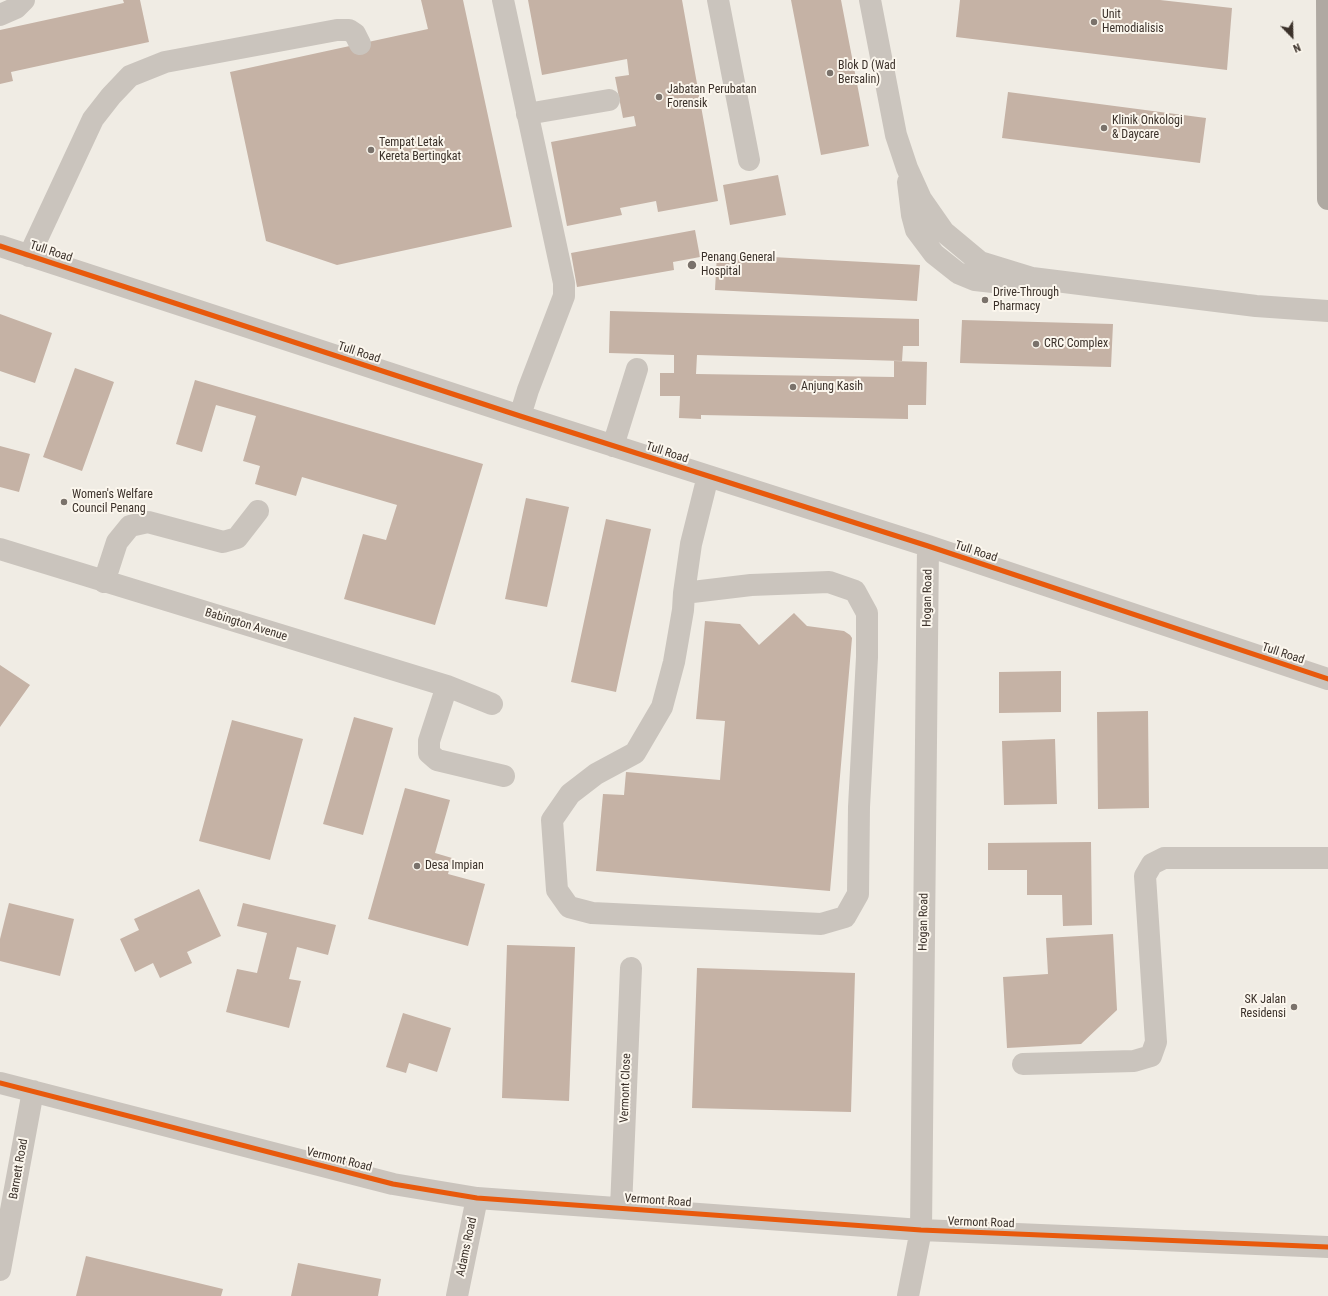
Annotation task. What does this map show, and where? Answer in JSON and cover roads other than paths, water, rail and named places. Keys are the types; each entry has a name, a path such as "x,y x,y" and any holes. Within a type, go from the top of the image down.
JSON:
{"main road":[{"path":"1327,0 1328,199"}],"street":[{"path":"0,15 16,8 24,0"},
{"path":"503,0 564,283 564,296 528,390 520,416"},
{"path":"718,0 749,160"},
{"path":"870,0 896,135 907,168 921,199 944,232 980,262 1032,278 1248,305 1328,311"},
{"path":"29,256 93,119 111,96 130,76 165,62 337,30 349,30 355,34 360,44"},
{"path":"527,114 609,100"},
{"name":"Tull Road","path":"0,246 520,416 928,546 1328,679"},
{"path":"613,446 637,369"},
{"path":"684,593 751,585 829,582 855,591 867,612 867,657 859,807 858,894 845,917 820,924 592,913 569,907 557,890 552,820 570,794 596,774 635,753 662,707 674,662 683,610 684,593 691,544 708,476"},
{"path":"104,582 117,542 130,526 148,522 223,542 237,538 258,511"},
{"name":"Hogan Road","path":"908,1296 921,1230 928,546"},
{"name":"Babington Avenue","path":"0,549 447,686 492,704"},
{"path":"447,686 429,741 429,753 437,760 504,776"},
{"path":"1023,1064 1134,1061 1151,1056 1156,1042 1146,876 1152,864 1164,858 1328,858"},
{"name":"Vermont Close","path":"621,1208 631,968"},
{"name":"Vermont Road","path":"0,1082 393,1184 477,1198 921,1230 1328,1247"},
{"name":"Barnett Road","path":"0,1270 33,1091"},
{"name":"Adams Road","path":"457,1296 477,1198"}],"place":[{"name":"Unit Hemodialisis","path":"1094,22"},
{"name":"Blok D (Wad Bersalin)","path":"830,73"},
{"name":"Jabatan Perubatan Forensik","path":"659,97"},
{"name":"Klinik Onkologi & Daycare","path":"1104,128"},
{"name":"Tempat Letak Kereta Bertingkat","path":"371,150"},
{"name":"Penang General Hospital","path":"692,265"},
{"name":"Drive-Through Pharmacy","path":"985,300"},
{"name":"CRC Complex","path":"1036,344"},
{"name":"Anjung Kasih","path":"793,387"},
{"name":"Women's Welfare Council Penang","path":"64,502"},
{"name":"Desa Impian","path":"417,866"},
{"name":"SK Jalan Residensi","path":"1294,1007"}]}
